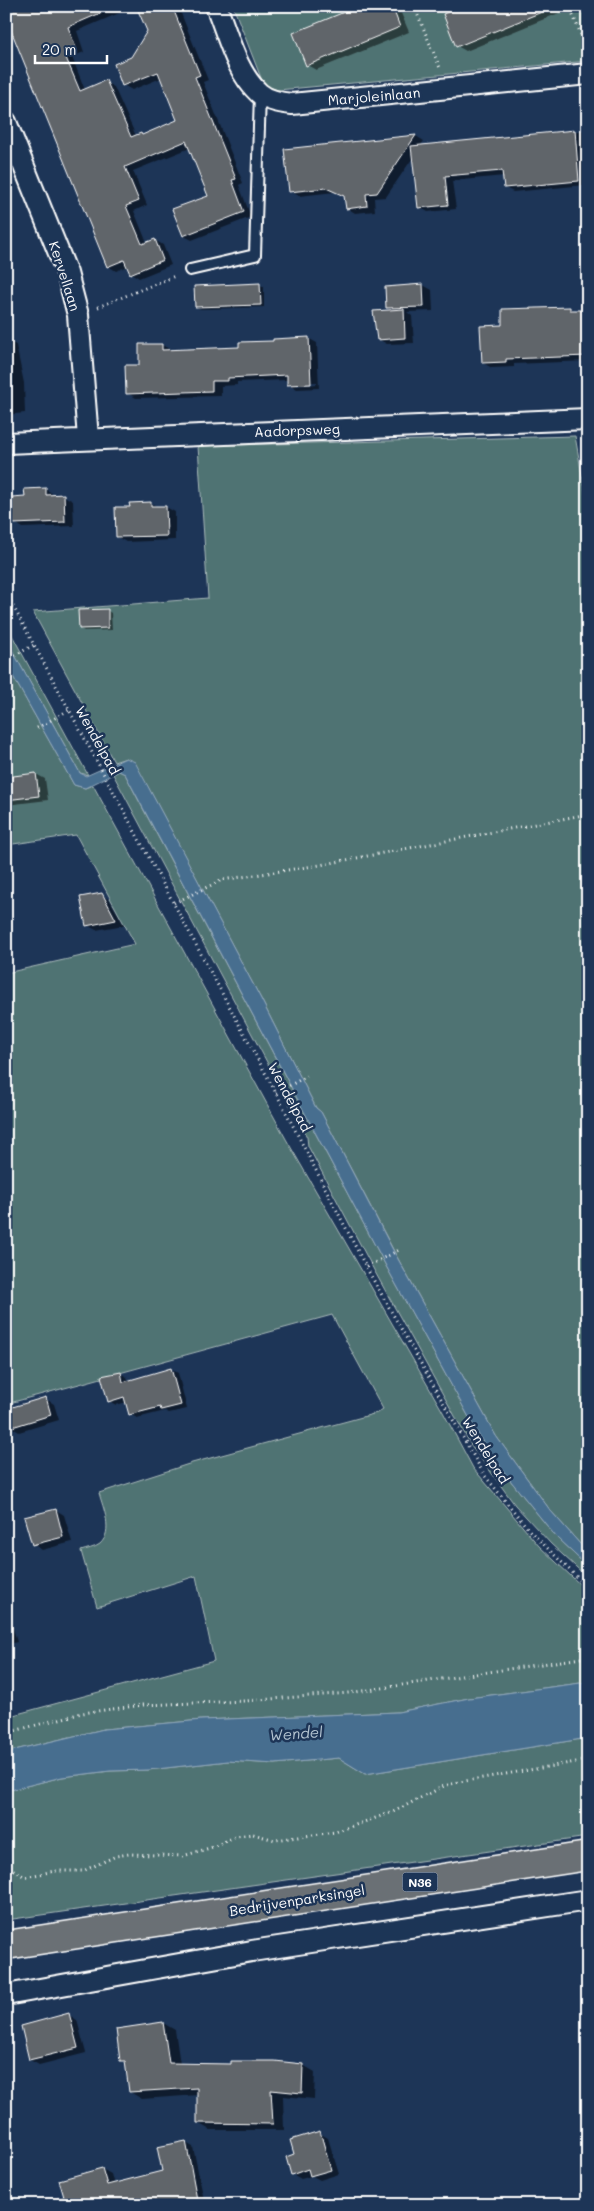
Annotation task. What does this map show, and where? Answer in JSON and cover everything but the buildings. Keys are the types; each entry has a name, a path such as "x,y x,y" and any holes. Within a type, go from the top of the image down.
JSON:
{"highway":[{"name":"Bedrijvenparksingel","path":"6,1945 588,1856"}],"street":[{"name":"Marjoleinlaan","path":"216,6 243,74 260,94 277,102 292,104 588,74"},
{"name":"Kervellaan","path":"6,122 67,273 78,314 88,438"},
{"name":"Aadorpsweg","path":"6,443 88,438 588,419"},
{"path":"6,1995 252,1951 588,1900"}],"lane":[{"path":"190,270 255,255 260,94"}],"path":[{"path":"414,6 440,68 444,90"},
{"path":"569,6 588,51"},
{"path":"78,314 190,270"},
{"name":"Wendelpad","path":"6,593 276,1093 366,1267 485,1476 530,1531 588,1588"},
{"path":"6,660 34,645"},
{"path":"37,728 69,710"},
{"path":"174,903 206,886 222,880 320,865 588,814"},
{"path":"276,1093 307,1076"},
{"path":"366,1267 399,1250"},
{"path":"6,1733 82,1713 143,1705 246,1701 348,1692 588,1657"},
{"path":"6,1863 25,1878 54,1871 83,1870 116,1856 129,1854 183,1856 213,1847 236,1836 253,1834 275,1840 335,1832 393,1812 444,1786 458,1782 588,1760"}],"green space":[{"path":"233,6 588,6 588,61 278,90 266,86 261,78"},
{"path":"575,436 588,509 588,1553 550,1510 496,1436 397,1257 321,1112 316,1108 261,999 148,787 126,758 114,762 33,612 208,598 198,446"},
{"path":"6,624 88,775 80,773 6,639"},
{"path":"6,664 74,785 85,788 93,785 286,1139 443,1412 473,1468 539,1546 588,1592 588,1682 469,1698 398,1712 202,1720 104,1729 6,1752 6,1717 214,1661 196,1576 97,1607 81,1551 100,1544 106,1533 105,1512 99,1493 192,1463 377,1413 383,1409 332,1315 6,1404 6,973 135,944 76,835 6,845"},
{"path":"119,771 125,774 386,1266 482,1441 510,1480 557,1538 588,1567 588,1578 551,1544 515,1505 471,1445 375,1272 308,1146 307,1137 113,774"},
{"path":"588,1738 588,1837 6,1920 6,1791 62,1777 228,1761 275,1764 339,1758 365,1774"}],"water":[{"path":"6,639 80,773 86,776 126,758 135,762 261,999 316,1108 321,1112 393,1250 496,1436 550,1510 588,1553 588,1567 557,1538 510,1480 482,1441 386,1266 125,774 119,771 85,788 74,785 6,664"},
{"name":"Wendel","path":"588,1682 588,1738 365,1774 339,1758 275,1764 228,1761 62,1777 6,1791 6,1752 104,1729 202,1720 398,1712 469,1698"}]}
